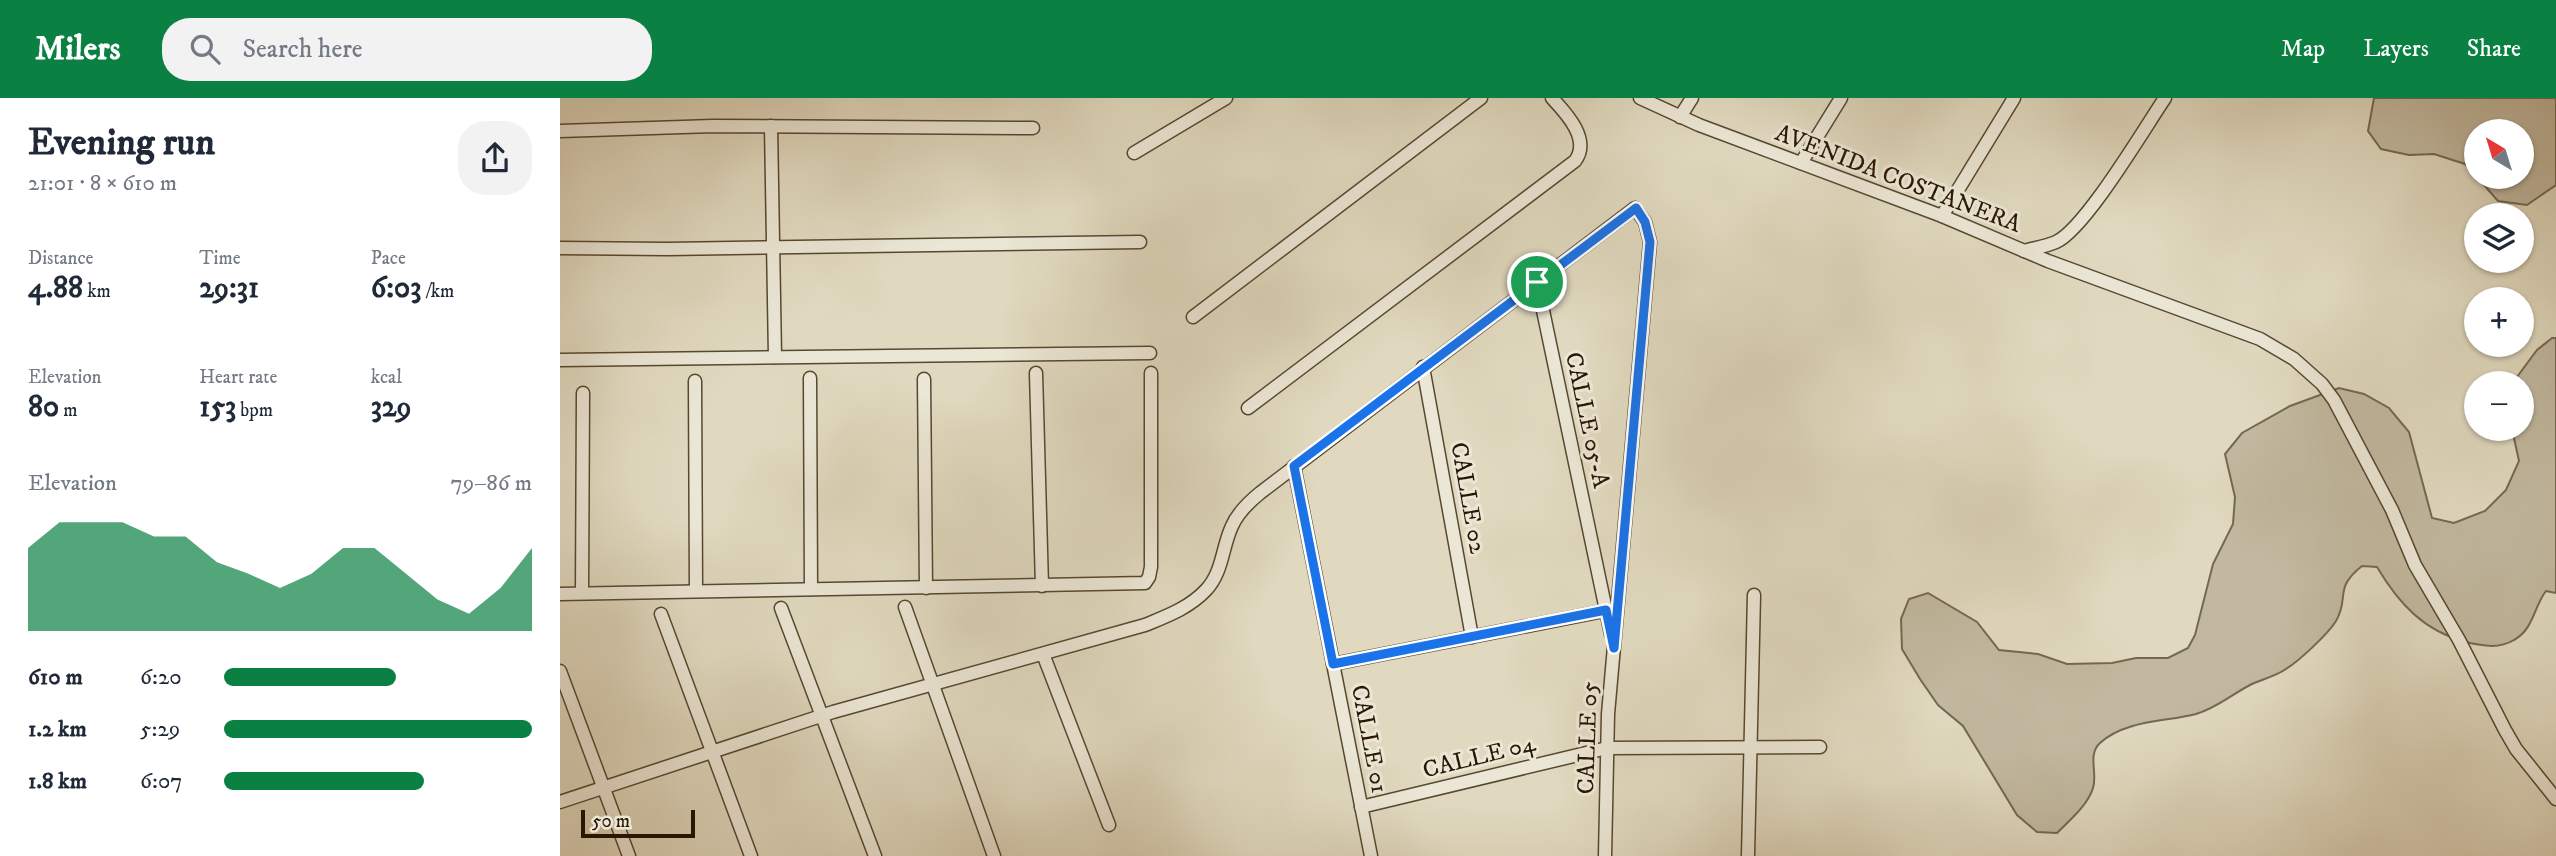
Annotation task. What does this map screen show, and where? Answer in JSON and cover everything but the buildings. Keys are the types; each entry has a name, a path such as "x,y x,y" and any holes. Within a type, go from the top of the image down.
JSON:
{"street":[{"path":"1134,153 1226,98"},
{"path":"1193,317 1481,98"},
{"name":"AVENIDA COSTANERA","path":"1640,98 1680,117 2281,349 2322,384 2334,400 2392,510 2415,565 2459,640 2511,740 2556,799"},
{"path":"1680,117 1692,98"},
{"path":"1801,163 1841,98"},
{"path":"1942,216 2014,98"},
{"path":"2024,251 2057,242 2087,213 2165,98"},
{"path":"1248,408 1575,161 1581,153 1581,144 1558,100"},
{"path":"771,126 775,357"},
{"path":"560,131 771,126 1033,128"},
{"name":"CALLE 05","path":"1537,282 1636,208 1645,222 1650,242 1612,609 1614,648 1607,748 1605,856"},
{"path":"560,248 1140,242"},
{"path":"560,802 822,716 1145,625 1181,610 1207,589 1220,567 1231,526 1246,505 1537,282"},
{"name":"CALLE 05-A","path":"1537,282 1612,609"},
{"path":"560,360 1150,353"},
{"name":"CALLE 02","path":"1423,367 1472,636"},
{"path":"1036,373 1042,586"},
{"path":"560,594 1145,583 1151,567 1151,373"},
{"path":"810,377 811,589"},
{"path":"924,379 926,588"},
{"path":"695,381 696,591"},
{"path":"582,593 583,393"},
{"name":"CALLE 01","path":"1294,466 1371,856"},
{"path":"1748,856 1754,595"},
{"path":"905,607 994,856"},
{"path":"781,608 875,856"},
{"path":"1333,664 1612,609"},
{"path":"661,614 751,856"},
{"path":"1043,654 1109,825"},
{"path":"560,671 629,856"},
{"name":"CALLE 04","path":"1361,807 1607,748 1820,747"}],"shaded area":[{"path":"2374,98 2556,98 2556,185 2530,203 2498,201 2488,189 2534,189 2534,119 2464,119 2464,164 2434,154 2409,155 2381,149 2368,131"},
{"path":"2552,338 2556,338 2556,593 2546,591 2526,630 2508,643 2497,646 2479,645 2437,631 2404,604 2377,567 2362,566 2345,587 2336,621 2313,647 2286,669 2252,684 2204,711 2133,726 2110,735 2100,743 2094,753 2094,782 2091,794 2057,833 2037,832 2017,815 1963,726 1938,705 1902,649 1901,619 1909,599 1928,593 1977,622 1999,650 2038,654 2067,664 2168,658 2188,648 2195,635 2213,564 2233,524 2235,497 2225,454 2242,433 2290,406 2339,388 2364,394 2389,408 2409,432 2432,518 2454,523 2485,511 2506,490 2519,461 2515,441 2534,441 2534,371 2521,371 2537,350"}],"route":[{"path":"1636,208 1645,222 1650,242 1614,648 1606,610 1333,664 1294,466 1537,282 1636,208"}]}
